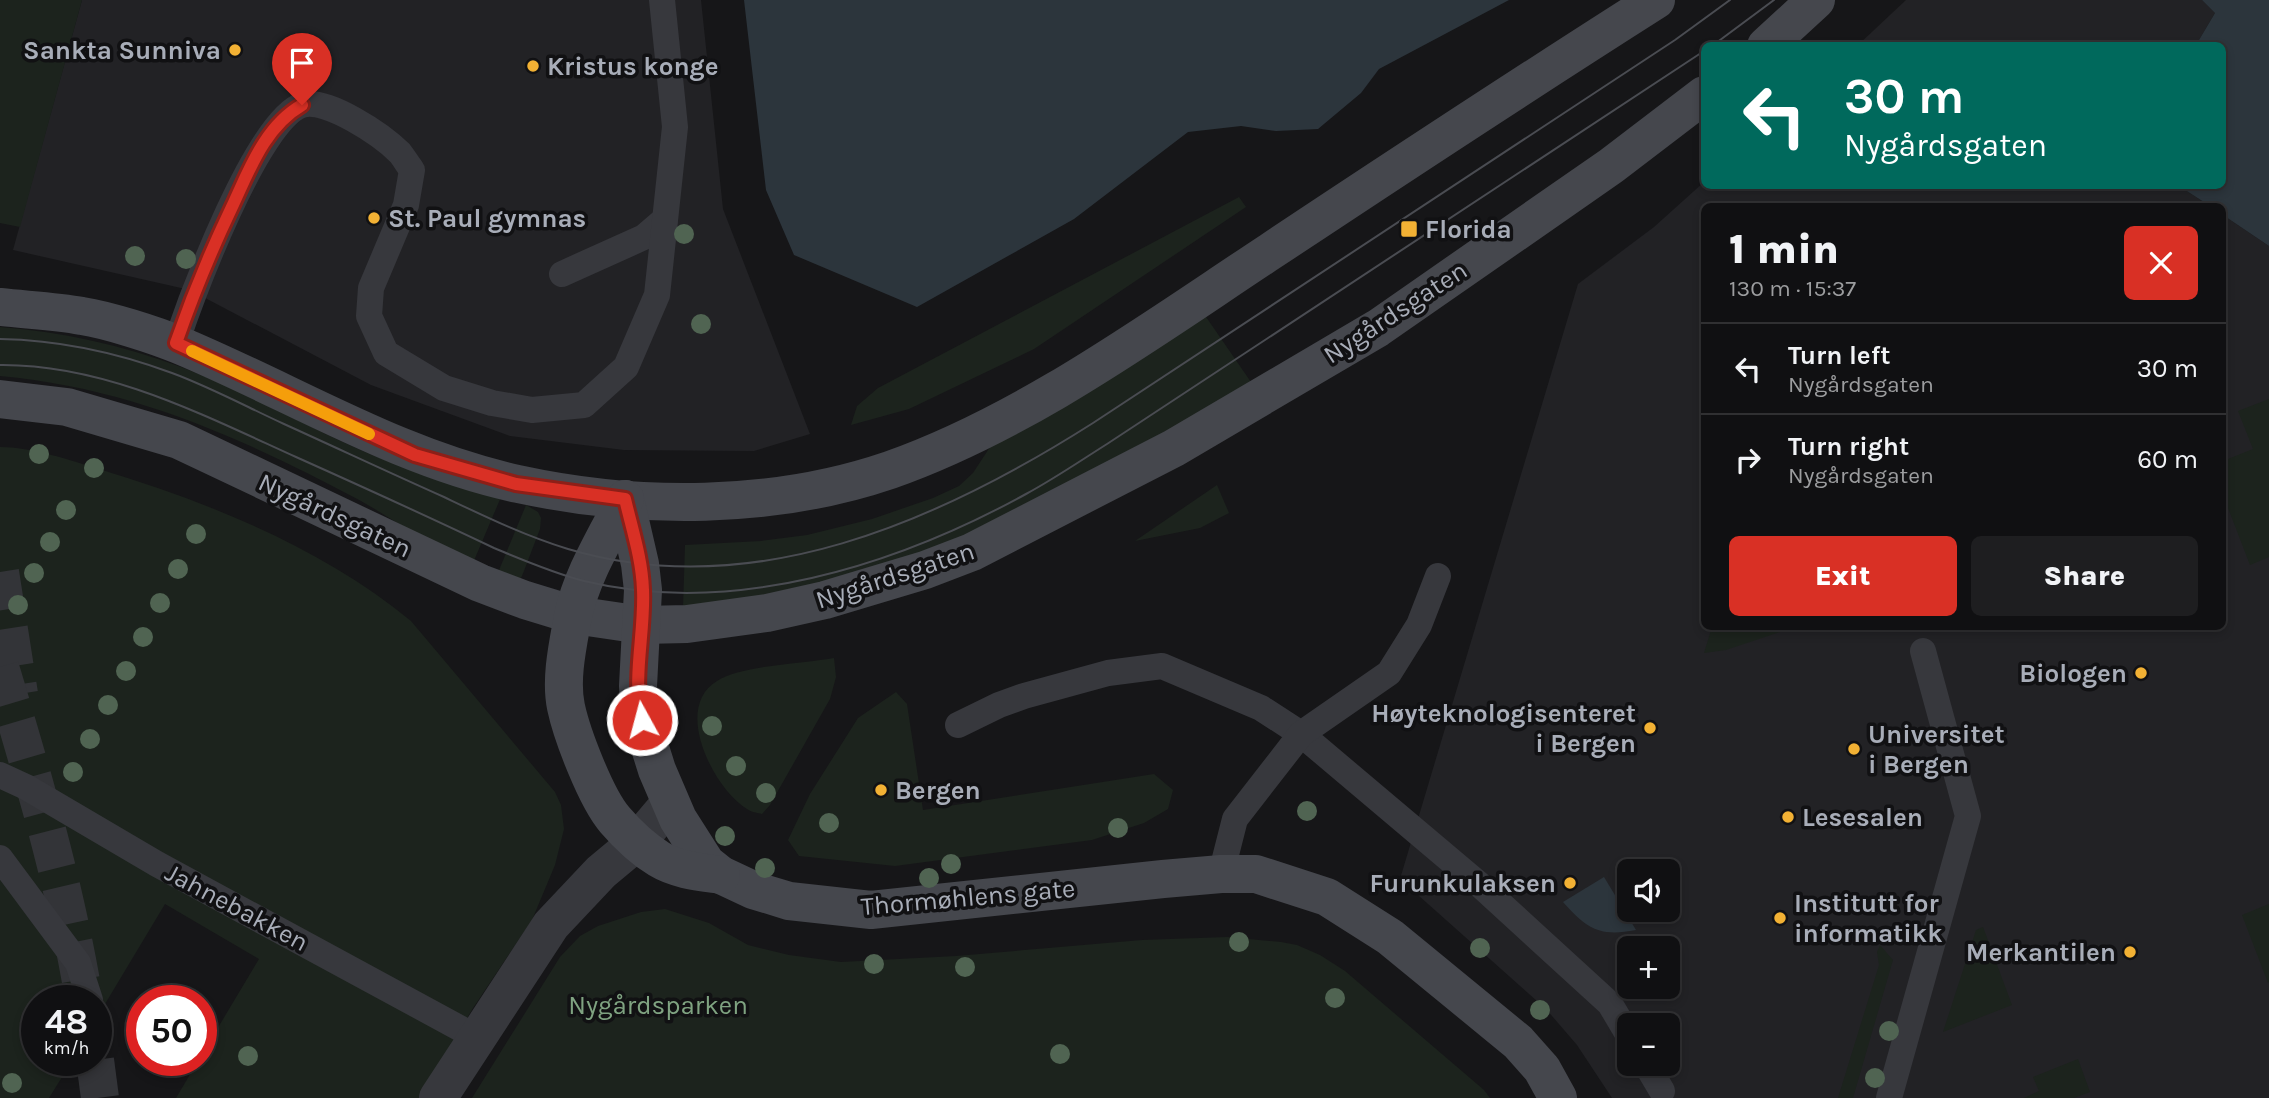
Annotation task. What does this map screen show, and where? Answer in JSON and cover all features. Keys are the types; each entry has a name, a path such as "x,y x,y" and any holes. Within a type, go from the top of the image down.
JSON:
{"main road":[{"path":"0,307 86,316 176,343 415,455 516,484 625,499 690,502 760,498 823,489 889,470 944,447 1030,405 1111,357 1402,163 1656,0"},
{"path":"1770,42 1816,0"},
{"name":"Nygårdsgaten","path":"0,399 67,407 179,440 480,583 574,615 642,625 687,624 767,613 825,600 925,570 972,552 1174,448 1378,328 1611,166 1701,97"},
{"name":"Thormøhlens gate","path":"625,499 584,580 574,615 564,681 566,706 595,785 613,818 660,860 686,869 721,875"},
{"name":"Thormøhlens gate","path":"625,499 640,564 643,590 639,705 646,735 670,803 706,863 721,875 753,890 789,901 872,910 1221,874 1256,874 1326,897 1390,937 1518,1042 1542,1069 1558,1098"}],"street":[{"path":"438,1098 551,925 601,872 637,842 670,803"}],"lane":[{"path":"176,343 203,269 260,148 287,114 302,105 321,104 363,125 400,153 412,170 406,205 371,288 369,316 386,353 444,387 492,403 532,410 584,405 626,367 657,295 675,127 662,0"},
{"path":"562,274 644,237 665,219"},
{"path":"1221,874 1235,819 1301,734 1389,673 1419,625 1438,576"},
{"path":"1889,1098 1968,817 1923,650"},
{"path":"958,725 1024,696 1108,673 1162,666 1261,708 1301,734 1481,886 1610,1004 1617,1016"},
{"name":"Jahnebakken","path":"0,775 26,787 157,864 477,1037"},
{"path":"0,858 78,963 85,985"},
{"path":"1653,1076 1662,1091"}],"shaded area":[{"name":"St. Paul gymnas","path":"82,0 701,0 723,209 810,434 754,451 624,450 510,436 371,385 190,290 13,250"},
{"path":"744,0 1509,0 1379,69 1361,93 1318,129 1276,131 1241,126 1188,132 1074,219 917,307 794,255 766,190"},
{"path":"1906,0 2202,0 2215,13 2198,42 1861,42"},
{"path":"2202,0 2269,0 2269,246 2226,217 2226,203 2205,203 2184,189 2226,189 2226,42 2198,42 2215,13"},
{"name":"Universitet i Bergen","path":"1701,185 1701,189 2184,189 2205,203 1701,203 1701,630 2226,630 2226,217 2269,246 2269,1098 1612,1098 1577,1045 1546,1009 1400,879 1578,284 1654,227"},
{"path":"1604,877 1617,899 1617,922 1631,922 1636,930 1612,932 1595,929 1579,919 1563,902"}],"green space":[{"path":"0,0 82,0 20,227 0,223"},
{"path":"1239,197 1246,207 1034,349 909,409 851,425 857,406 878,388"},
{"path":"1204,314 1253,385 954,544 822,589 683,608 685,545 761,541 807,535 872,519 933,498 959,486 973,473 990,447"},
{"path":"0,327 47,332 92,341 159,359 231,388 380,458 501,497 473,563 318,478 231,437 142,404 49,382 0,376"},
{"path":"2269,399 2269,557 2250,565 2226,503 2226,460 2253,449 2238,411"},
{"path":"0,447 24,449 63,458 222,512 302,550 377,595 411,621 555,792 561,805 564,829 555,865 532,920 473,1008 420,1098 176,1098 189,1076 217,1076 217,1029 259,959 165,904 112,992 112,985 21,985 21,1076 63,1076 49,1098 0,1098"},
{"path":"1217,485 1229,513 1200,528 1135,541"},
{"path":"526,505 538,512 541,518 540,529 522,576 520,579 497,575"},
{"path":"1711,630 1786,630 1726,650 1704,653"},
{"path":"834,658 836,677 830,699 770,805 762,814 749,810 734,799 722,784 703,748 698,728 698,710 704,693 717,681 741,672"},
{"path":"896,692 907,704 923,810 1154,774 1173,790 1168,809 1144,823 1092,840 895,866 799,856 788,840 810,794 858,718"},
{"path":"2269,904 2269,982 2268,983 2242,915"},
{"name":"Nygårdsparken","path":"665,909 709,923 748,945 789,955 841,962 956,956 1142,940 1227,937 1297,945 1320,955 1345,971 1490,1098 472,1098 560,957 580,936 598,926 641,912"},
{"path":"1983,927 2012,1005 1943,1032 1976,930"},
{"path":"1880,945 1893,960 1853,1098 1838,1098 1879,965 1877,952"},
{"path":"2078,1059 2090,1092 2074,1098 2024,1098 2039,1091 2033,1077"}],"tunnel":[{"path":"0,572 19,694"},
{"path":"0,667 56,866 82,985"},
{"path":"97,1076 100,1098"}],"tram line":[{"path":"0,339 88,349 131,359 172,373 505,525 568,549 637,563 706,566 775,559 842,543 908,520 972,492 1034,459 1093,423 1675,40 1730,0"},
{"path":"1717,42 1774,0"},
{"path":"0,365 77,373 152,395 225,425 494,548 584,581 640,591 698,593 755,588 812,578 868,563 923,543 976,520 1047,482 1701,53"}],"slow traffic":[{"path":"192,351 369,434"}],"place":[{"name":"Sankta Sunniva","path":"235,50"},
{"name":"Kristus konge","path":"533,66"},
{"name":"St. Paul gymnas","path":"374,218"},
{"name":"Florida","path":"1409,229"},
{"name":"Biologen","path":"2141,673"},
{"name":"Høyteknologisenteret i Bergen","path":"1650,728"},
{"name":"Universitet i Bergen","path":"1854,749"},
{"name":"Bergen","path":"881,790"},
{"name":"Lesesalen","path":"1788,817"},
{"name":"Furunkulaksen","path":"1570,883"},
{"name":"Institutt for informatikk","path":"1780,918"},
{"name":"Merkantilen","path":"2130,952"}],"route":[{"path":"302,105 287,114 260,148 203,269 176,343 415,455 516,484 625,499 640,564 643,590 638,686 642,720"}]}
